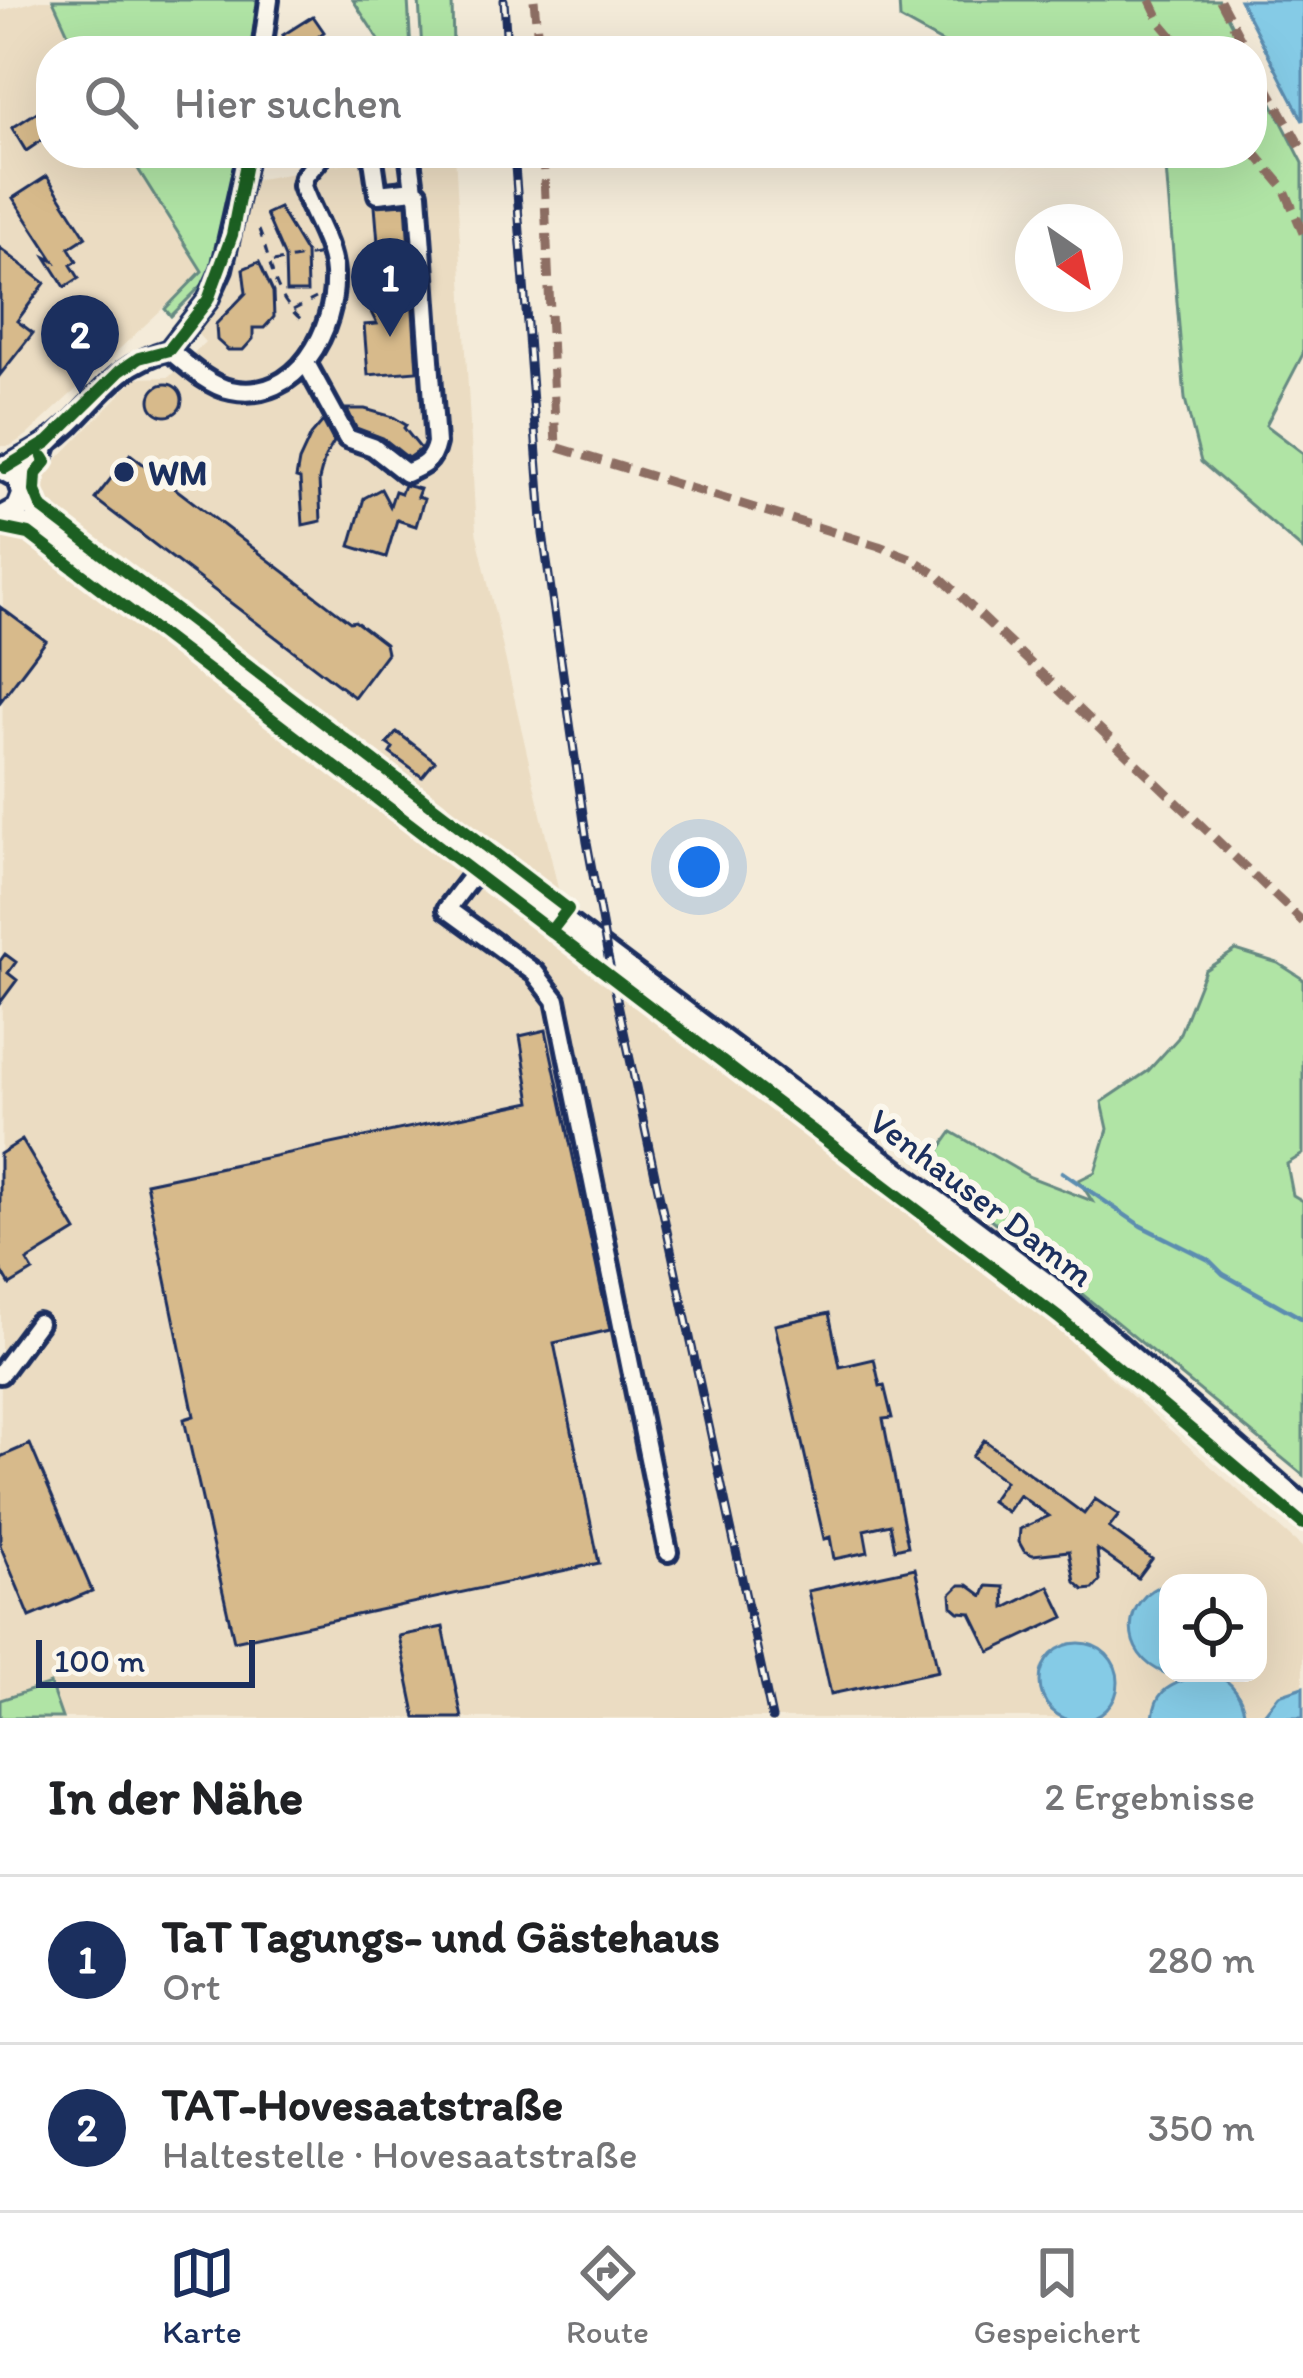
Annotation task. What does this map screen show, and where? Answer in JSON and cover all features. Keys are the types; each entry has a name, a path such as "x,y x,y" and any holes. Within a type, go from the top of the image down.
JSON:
{"main road":[{"path":"3,467 58,542"},
{"path":"3,519 18,509 23,489"},
{"path":"3,519 58,542"},
{"name":"Venhauser Damm","path":"58,542 1048,1286 1303,1508"}],"street":[{"path":"264,36 269,0"},
{"path":"3,467 48,442 120,370 169,350 208,301 222,269 245,168"},
{"path":"169,350 226,390 253,390 284,380 306,363 322,335 333,296 332,254 302,186 312,168"},
{"path":"374,168 378,194 414,190"},
{"path":"306,363 346,438 373,447 406,473 434,457 418,194 411,168"},
{"path":"23,489 48,442"},
{"path":"484,860 447,909 536,973 556,1000 668,1552"},
{"path":"0,1374 38,1323"}],"path":[{"path":"259,230 277,292 322,335"},
{"path":"272,262 332,254"},
{"path":"292,311 310,299 333,296"}],"shaded area":[{"path":"53,0 69,36 36,36 36,168 138,168 203,271 10,446 0,446 0,11"},
{"path":"319,168 456,168 476,531 560,897 47,504 39,491 41,476 136,378 169,377 205,342 192,328 227,275 250,181"},
{"path":"3,529 30,537 282,738 628,992 1034,1309 1303,1548 1303,1718 0,1718"}],"green space":[{"path":"53,0 263,0 258,36 69,36"},
{"path":"353,0 408,0 410,36 376,36"},
{"path":"419,0 452,0 453,36 421,36"},
{"path":"899,0 1219,0 1237,36 931,36 900,19"},
{"path":"1267,93 1303,163 1303,354 1266,425 1303,453 1303,550 1201,462 1185,399 1166,168 1267,168"},
{"path":"137,168 240,168 213,274 171,316 165,309 202,271"},
{"path":"1236,950 1278,963 1303,979 1303,1154 1287,1164 1293,1195 1303,1201 1303,1475 927,1167 952,1132 1030,1177 1092,1201 1079,1180 1095,1172 1108,1129 1102,1102 1148,1071 1178,1038 1205,970"},
{"path":"50,1684 62,1718 0,1718 0,1700"}],"water":[{"path":"1240,0 1303,0 1303,121 1267,52 1267,36 1259,36"},
{"path":"1159,1587 1159,1670 1139,1654 1131,1627 1134,1613"},
{"path":"1064,1646 1094,1646 1115,1667 1115,1697 1094,1718 1064,1718 1043,1697 1043,1667"},
{"path":"1227,1682 1240,1700 1245,1718 1153,1718 1158,1699 1174,1684"},
{"path":"1303,1687 1303,1718 1261,1718 1279,1695"}],"building":[{"path":"313,16 324,32 319,36 283,35"},
{"path":"36,113 36,144 26,151 12,128"},
{"path":"47,176 86,237 69,248 79,278 65,287 46,257 54,261 13,198"},
{"path":"406,204 417,371 368,375 364,325 377,324 365,300 382,291 375,206"},
{"path":"279,208 306,253 307,292 286,292 285,258 266,214"},
{"path":"0,248 45,283 17,321 33,333 0,375"},
{"path":"259,262 273,292 274,317 264,328 253,328 253,339 243,350 228,350 217,340 216,324 246,293 243,269"},
{"path":"166,384 177,389 182,400 177,411 166,416 155,411 150,400 155,389"},
{"path":"347,409 393,417 406,425 421,449 408,458 383,438 356,428"},
{"path":"323,421 334,442 319,480 321,521 303,525 300,479 296,478 299,461"},
{"path":"130,454 385,644 387,653 354,697 95,499"},
{"path":"404,485 420,489 417,497 424,499 416,526 397,520 386,557 350,546 364,498 381,489 390,506 395,491 401,493"},
{"path":"0,607 46,641 0,702"},
{"path":"397,732 435,761 422,777 390,753 393,748 387,744"},
{"path":"5,954 16,962 8,973 17,980 0,1003 0,961"},
{"path":"546,1030 610,1330 554,1343 599,1563 234,1641 184,1419 194,1416 146,1183 531,1102 520,1036"},
{"path":"22,1140 76,1231 27,1261 33,1271 10,1285 0,1268 0,1154"},
{"path":"829,1313 840,1367 874,1359 880,1386 884,1385 892,1418 883,1419 908,1546 895,1549 890,1524 864,1530 868,1552 834,1559 830,1537 824,1539 775,1325"},
{"path":"984,1440 1084,1514 1095,1499 1119,1515 1109,1528 1152,1559 1138,1578 1097,1549 1100,1581 1084,1590 1075,1582 1069,1551 1033,1555 1024,1551 1020,1529 1049,1516 1019,1495 1007,1512 991,1501 1005,1481 972,1457"},
{"path":"30,1444 92,1591 30,1617 0,1545 0,1457"},
{"path":"915,1568 938,1671 831,1694 808,1591"},
{"path":"960,1585 983,1596 987,1586 1004,1587 1005,1608 1049,1586 1064,1617 990,1652 971,1613 952,1606 951,1594"},
{"path":"443,1627 462,1718 416,1718 399,1636"}],"waterway":[{"path":"1062,1172 1141,1226 1209,1260 1223,1274 1303,1319"}],"railway":[{"path":"504,0 506,36"},
{"path":"515,168 543,534 587,842 772,1718"}],"marked path":[{"path":"534,0 538,36"},
{"path":"1150,0 1172,36"},
{"path":"1220,0 1239,36"},
{"path":"1267,87 1303,151"},
{"path":"544,168 556,447 911,558 939,576 1303,922"},
{"path":"1267,168 1284,188 1303,233"}],"cycle path":[{"path":"5,468 48,442 120,371 139,358 169,350 208,300 232,235 245,168"},
{"path":"43,457 46,462 36,474 35,491 42,508 568,909 551,931"},
{"path":"0,528 29,534 1059,1318 1303,1524"}],"place":[{"name":"TaT Tagungs- und Gästehaus","path":"390,337"},
{"name":"TAT-Hovesaatstraße","path":"80,394"},
{"name":"WM","path":"124,472"}]}
